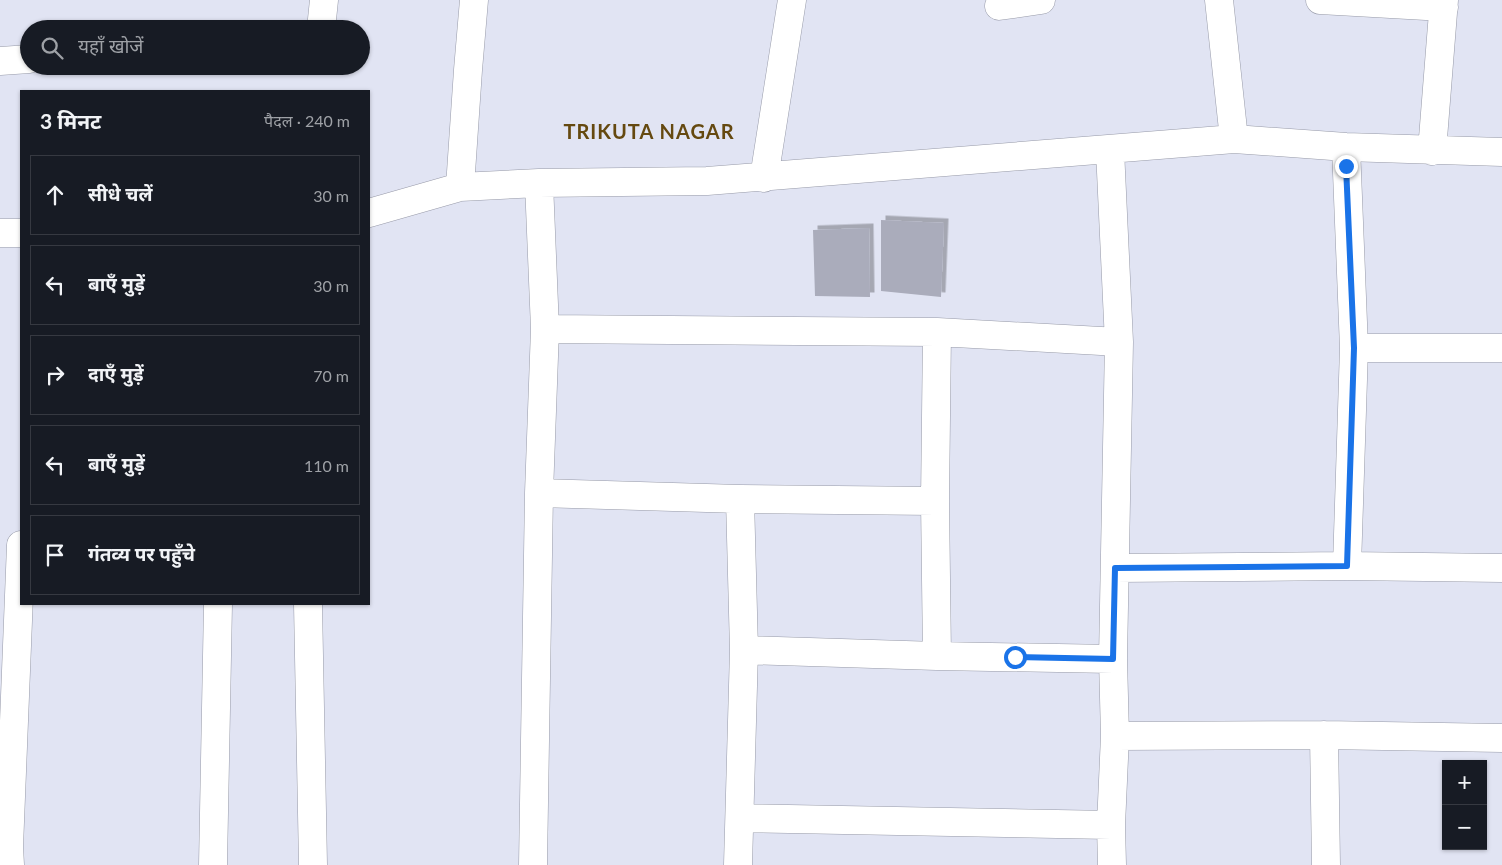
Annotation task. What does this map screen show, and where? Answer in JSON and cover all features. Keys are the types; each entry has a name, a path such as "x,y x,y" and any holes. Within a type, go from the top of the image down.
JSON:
{"street":[{"path":"322,20 324,0"},
{"path":"460,187 474,0"},
{"path":"764,178 792,0"},
{"path":"999,6 1041,0"},
{"path":"1219,0 1234,139"},
{"path":"1320,0 1444,3 1432,151"},
{"path":"0,61 20,60"},
{"path":"370,213 460,187 539,183 707,181 764,178 1234,139 1346,147 1502,152"},
{"path":"1346,147 1354,348 1347,566"},
{"path":"1110,150 1119,342 1113,659 1115,736 1111,824 1112,865"},
{"path":"533,865 539,492 544,330 539,183"},
{"path":"0,233 20,233"},
{"path":"544,330 937,332 1119,342"},
{"path":"937,332 935,500 937,656"},
{"path":"1354,348 1502,348"},
{"path":"539,492 740,499 935,500"},
{"path":"738,865 744,650 740,499"},
{"path":"6,853 20,566"},
{"path":"1115,568 1347,566 1502,568"},
{"path":"213,865 218,605"},
{"path":"308,605 314,865"},
{"path":"744,650 1113,659"},
{"path":"1115,736 1324,735 1502,738"},
{"path":"1324,735 1326,865"},
{"path":"740,818 1111,824"}],"building":[{"path":"881,220 944,223 941,297 881,291"},
{"path":"869,228 870,297 815,296 813,230"}],"district":[{"name":"TRIKUTA NAGAR","path":"649,132"}],"route":[{"path":"1015,657 1113,659 1115,568 1347,566 1354,348 1346,166"}]}
